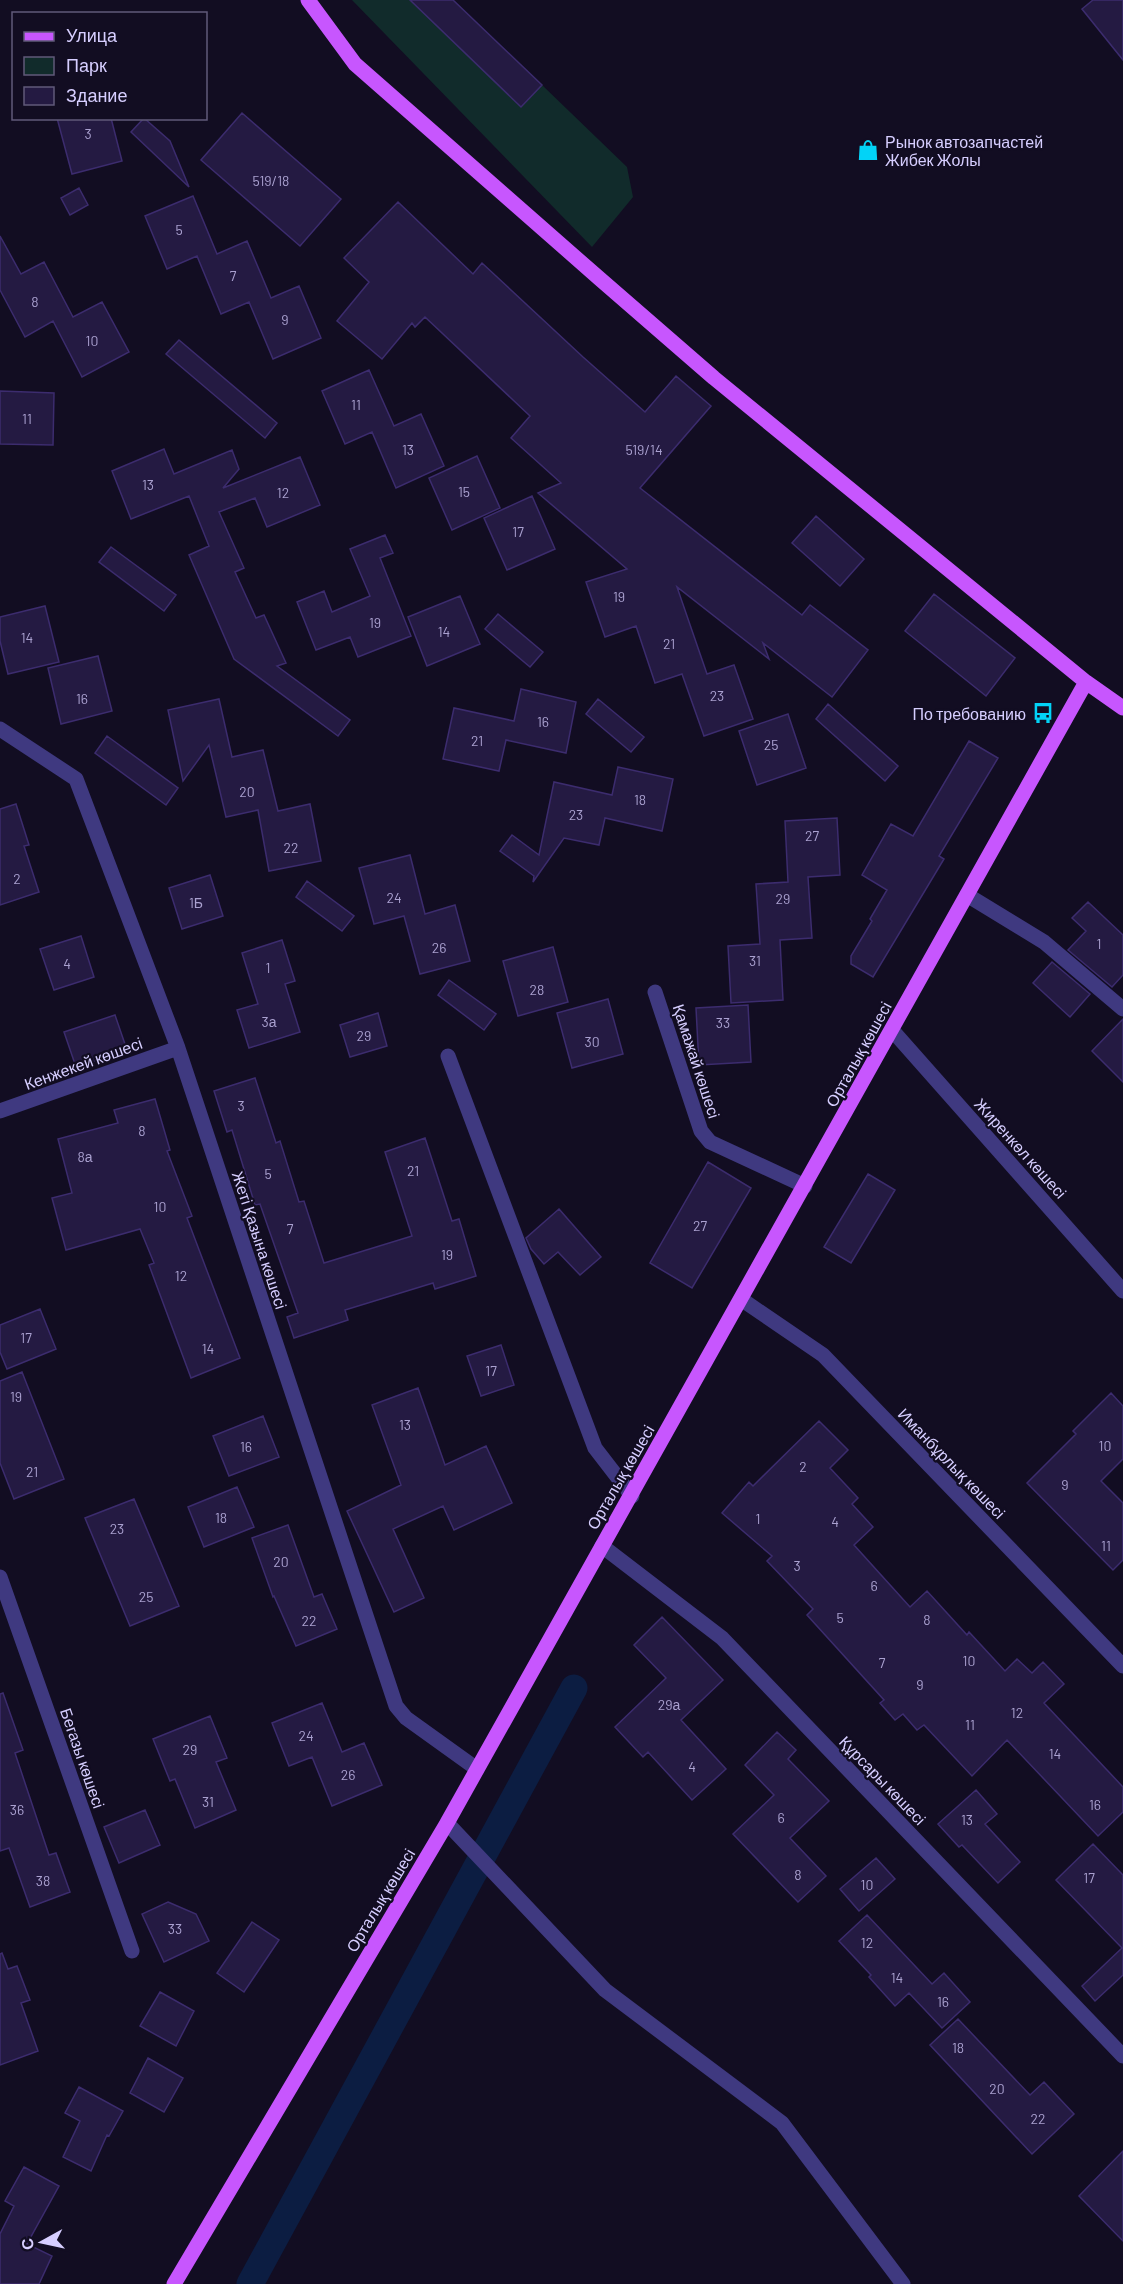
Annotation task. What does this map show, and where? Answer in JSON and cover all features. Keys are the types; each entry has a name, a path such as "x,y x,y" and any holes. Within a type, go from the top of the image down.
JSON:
{"main road":[{"path":"308,0 355,64 714,378 1086,682 1123,708"},
{"name":"Орталық көшесі","path":"174,2284 447,1823 1086,682"}],"street":[{"name":"Жеті Қазына көшесі","path":"0,729 76,779 177,1048 396,1706 406,1718 477,1769"},
{"path":"967,895 1044,942 1123,1009"},
{"name":"Қамажай көшесі","path":"655,992 701,1131 710,1142 805,1186"},
{"name":"Жиренкөл көшесі","path":"892,1030 1123,1291"},
{"name":"Кенжекей көшесі","path":"0,1112 177,1048"},
{"path":"448,1056 595,1448 632,1496"},
{"name":"Иманбұрлық көшесі","path":"741,1299 823,1356 1123,1666"},
{"name":"Құрсары көшесі","path":"602,1546 722,1638 1123,2056"},
{"name":"Бегазы көшесі","path":"0,1577 132,1951"},
{"path":"447,1823 604,1990 782,2123 903,2284"}],"green space":[{"path":"352,0 412,0 521,106 542,85 627,167 633,197 592,247"}],"building":[{"path":"410,0 453,0 542,85 521,107"},
{"path":"1093,0 1123,0 1123,60 1082,9"},
{"path":"242,113 341,199 300,246 201,160"},
{"path":"58,120 112,120 122,161 72,174"},
{"path":"142,120 146,120 170,141 189,187 131,132"},
{"path":"79,188 88,205 70,215 61,198"},
{"path":"193,196 217,254 247,241 271,298 299,286 321,338 273,359 249,302 221,314 197,256 167,269 145,216"},
{"path":"398,202 473,274 482,263 645,412 676,376 711,406 640,488 802,615 810,605 868,650 832,697 763,643 769,659 677,587 707,674 734,665 753,719 704,736 682,674 655,683 636,626 605,637 586,582 627,569 538,493 561,483 511,438 530,416 425,317 415,327 412,323 382,359 337,321 369,282 344,258"},
{"path":"0,236 21,274 44,262 73,317 102,302 129,352 82,377 53,321 25,337 0,290"},
{"path":"179,340 277,423 265,438 166,354"},
{"path":"369,370 394,426 421,414 444,466 396,488 372,432 345,444 322,391"},
{"path":"0,391 54,393 53,445 0,444"},
{"path":"164,449 174,474 232,450 239,469 223,488 300,457 320,505 267,527 255,498 219,512 244,568 235,572 256,618 264,615 286,663 277,666 350,720 338,736 234,659 189,555 209,546 189,496 131,519 112,471"},
{"path":"477,456 500,508 452,530 429,478"},
{"path":"532,496 555,549 507,570 484,518"},
{"path":"816,516 864,559 840,586 792,543"},
{"path":"385,535 393,553 380,558 411,636 358,657 350,637 316,650 297,602 324,591 332,612 370,596 350,549"},
{"path":"111,547 176,595 164,611 99,562"},
{"path":"934,594 1015,658 986,696 905,631"},
{"path":"460,596 480,644 427,666 408,617"},
{"path":"45,606 59,662 8,674 0,641 0,617"},
{"path":"498,614 543,652 530,667 485,629"},
{"path":"98,656 112,711 61,724 48,668"},
{"path":"521,689 576,702 566,753 506,740 499,771 443,759 454,708 514,721"},
{"path":"219,699 232,757 263,750 278,811 310,804 321,861 269,871 258,810 226,817 209,745 183,781 168,710"},
{"path":"598,699 644,737 631,752 586,714"},
{"path":"828,704 898,766 885,781 816,719"},
{"path":"788,714 806,768 757,785 739,731"},
{"path":"107,736 178,788 166,805 95,753"},
{"path":"969,741 998,758 939,856 944,859 873,977 851,964 851,956 887,890 862,875 891,824 913,836"},
{"path":"618,767 673,779 662,831 605,818 599,845 564,838 533,882 534,876 500,851 512,835 539,855 554,782 612,795"},
{"path":"16,804 29,845 24,846 39,892 0,905 0,809"},
{"path":"837,818 840,875 808,877 812,938 780,940 783,1000 731,1003 728,946 760,944 756,884 788,882 785,821"},
{"path":"410,855 425,914 455,905 470,961 420,974 404,916 374,924 359,868"},
{"path":"210,875 223,916 182,929 169,888"},
{"path":"307,881 354,916 342,931 296,897"},
{"path":"1088,902 1123,935 1123,975 1112,987 1068,950 1086,931 1072,918"},
{"path":"81,936 94,977 54,990 40,949"},
{"path":"282,940 295,981 285,984 300,1032 249,1048 237,1010 258,1004 242,953"},
{"path":"553,947 568,1002 518,1016 503,961"},
{"path":"1052,962 1090,994 1070,1017 1033,983"},
{"path":"449,980 496,1014 484,1030 438,995"},
{"path":"608,999 623,1054 572,1068 557,1013"},
{"path":"748,1005 751,1062 699,1065 696,1008"},
{"path":"378,1013 387,1046 350,1057 340,1025"},
{"path":"115,1015 127,1050 76,1067 64,1032"},
{"path":"1123,1019 1123,1082 1092,1051"},
{"path":"255,1078 276,1143 280,1141 299,1202 304,1201 324,1263 412,1236 385,1152 425,1138 452,1221 459,1219 476,1276 435,1289 433,1283 345,1310 348,1320 294,1338 287,1317 298,1313 260,1204 255,1205 232,1130 227,1132 214,1091"},
{"path":"155,1099 170,1150 167,1151 192,1216 187,1218 240,1358 191,1378 149,1265 154,1263 140,1229 66,1250 52,1198 72,1193 58,1139 118,1123 114,1110"},
{"path":"708,1162 751,1188 692,1288 650,1263"},
{"path":"868,1174 895,1190 851,1263 824,1247"},
{"path":"559,1209 601,1257 580,1275 558,1252 544,1264 531,1249 526,1238"},
{"path":"40,1309 56,1349 7,1369 0,1352 0,1325"},
{"path":"501,1345 514,1385 481,1396 467,1356"},
{"path":"22,1372 64,1479 14,1499 0,1463 0,1381"},
{"path":"418,1388 445,1465 486,1446 512,1503 454,1530 443,1506 393,1529 424,1598 394,1612 347,1511 401,1485 372,1405"},
{"path":"1111,1393 1123,1406 1123,1459 1101,1481 1123,1503 1123,1560 1113,1570 1027,1483 1076,1434 1073,1431"},
{"path":"263,1416 279,1457 229,1476 213,1436"},
{"path":"819,1421 848,1450 830,1468 858,1498 852,1504 873,1527 854,1545 910,1607 927,1591 967,1635 969,1632 1005,1671 1017,1659 1032,1673 1043,1662 1064,1684 1044,1703 1123,1787 1123,1812 1098,1836 1007,1740 972,1776 924,1725 917,1730 903,1714 895,1720 880,1703 884,1700 807,1615 813,1609 767,1561 772,1556 722,1513 749,1482 753,1486"},
{"path":"237,1487 254,1527 204,1547 188,1507"},
{"path":"134,1499 179,1606 130,1626 85,1518"},
{"path":"288,1525 314,1597 322,1594 337,1629 296,1646 273,1597 252,1538"},
{"path":"662,1617 723,1680 681,1720 726,1769 692,1800 648,1752 643,1757 615,1727 666,1678 634,1645"},
{"path":"3,1693 23,1750 15,1753 49,1855 56,1853 70,1892 30,1907 9,1848 0,1851 0,1694"},
{"path":"322,1703 342,1752 364,1743 382,1785 332,1806 312,1757 289,1766 272,1723"},
{"path":"210,1716 227,1758 216,1762 236,1810 195,1828 175,1779 170,1781 153,1739"},
{"path":"777,1732 796,1750 788,1759 829,1801 790,1838 826,1876 798,1902 733,1834 774,1795 745,1765"},
{"path":"976,1790 997,1814 985,1824 1020,1862 998,1883 962,1845 959,1847 938,1824"},
{"path":"145,1810 160,1845 119,1863 104,1827"},
{"path":"1093,1844 1123,1875 1123,1975 1095,2001 1082,1986 1122,1948 1056,1880"},
{"path":"876,1858 895,1879 859,1911 840,1889"},
{"path":"168,1902 196,1914 209,1941 164,1962 142,1914"},
{"path":"867,1915 932,1984 944,1973 970,2002 942,2028 909,1993 895,2006 869,1977 871,1975 839,1941"},
{"path":"252,1922 279,1940 244,1992 217,1973"},
{"path":"2,1953 8,1969 17,1966 30,2000 21,2003 38,2051 0,2065 0,1954"},
{"path":"160,1992 194,2011 176,2046 140,2026"},
{"path":"958,2019 1030,2095 1044,2082 1074,2114 1032,2154 930,2045"},
{"path":"148,2058 183,2078 164,2112 130,2093"},
{"path":"79,2087 123,2111 109,2136 107,2135 91,2171 63,2157 80,2121 65,2113"},
{"path":"1123,2151 1123,2241 1079,2196"},
{"path":"24,2167 59,2186 27,2244 52,2256 39,2284 0,2284 0,2234 14,2206 5,2201"}],"waterway":[{"path":"250,2284 574,1688"}],"place":[{"name":"Рынок автозапчастей Жибек Жолы","path":"868,150"},
{"name":"По требованию","path":"1043,713"}]}
